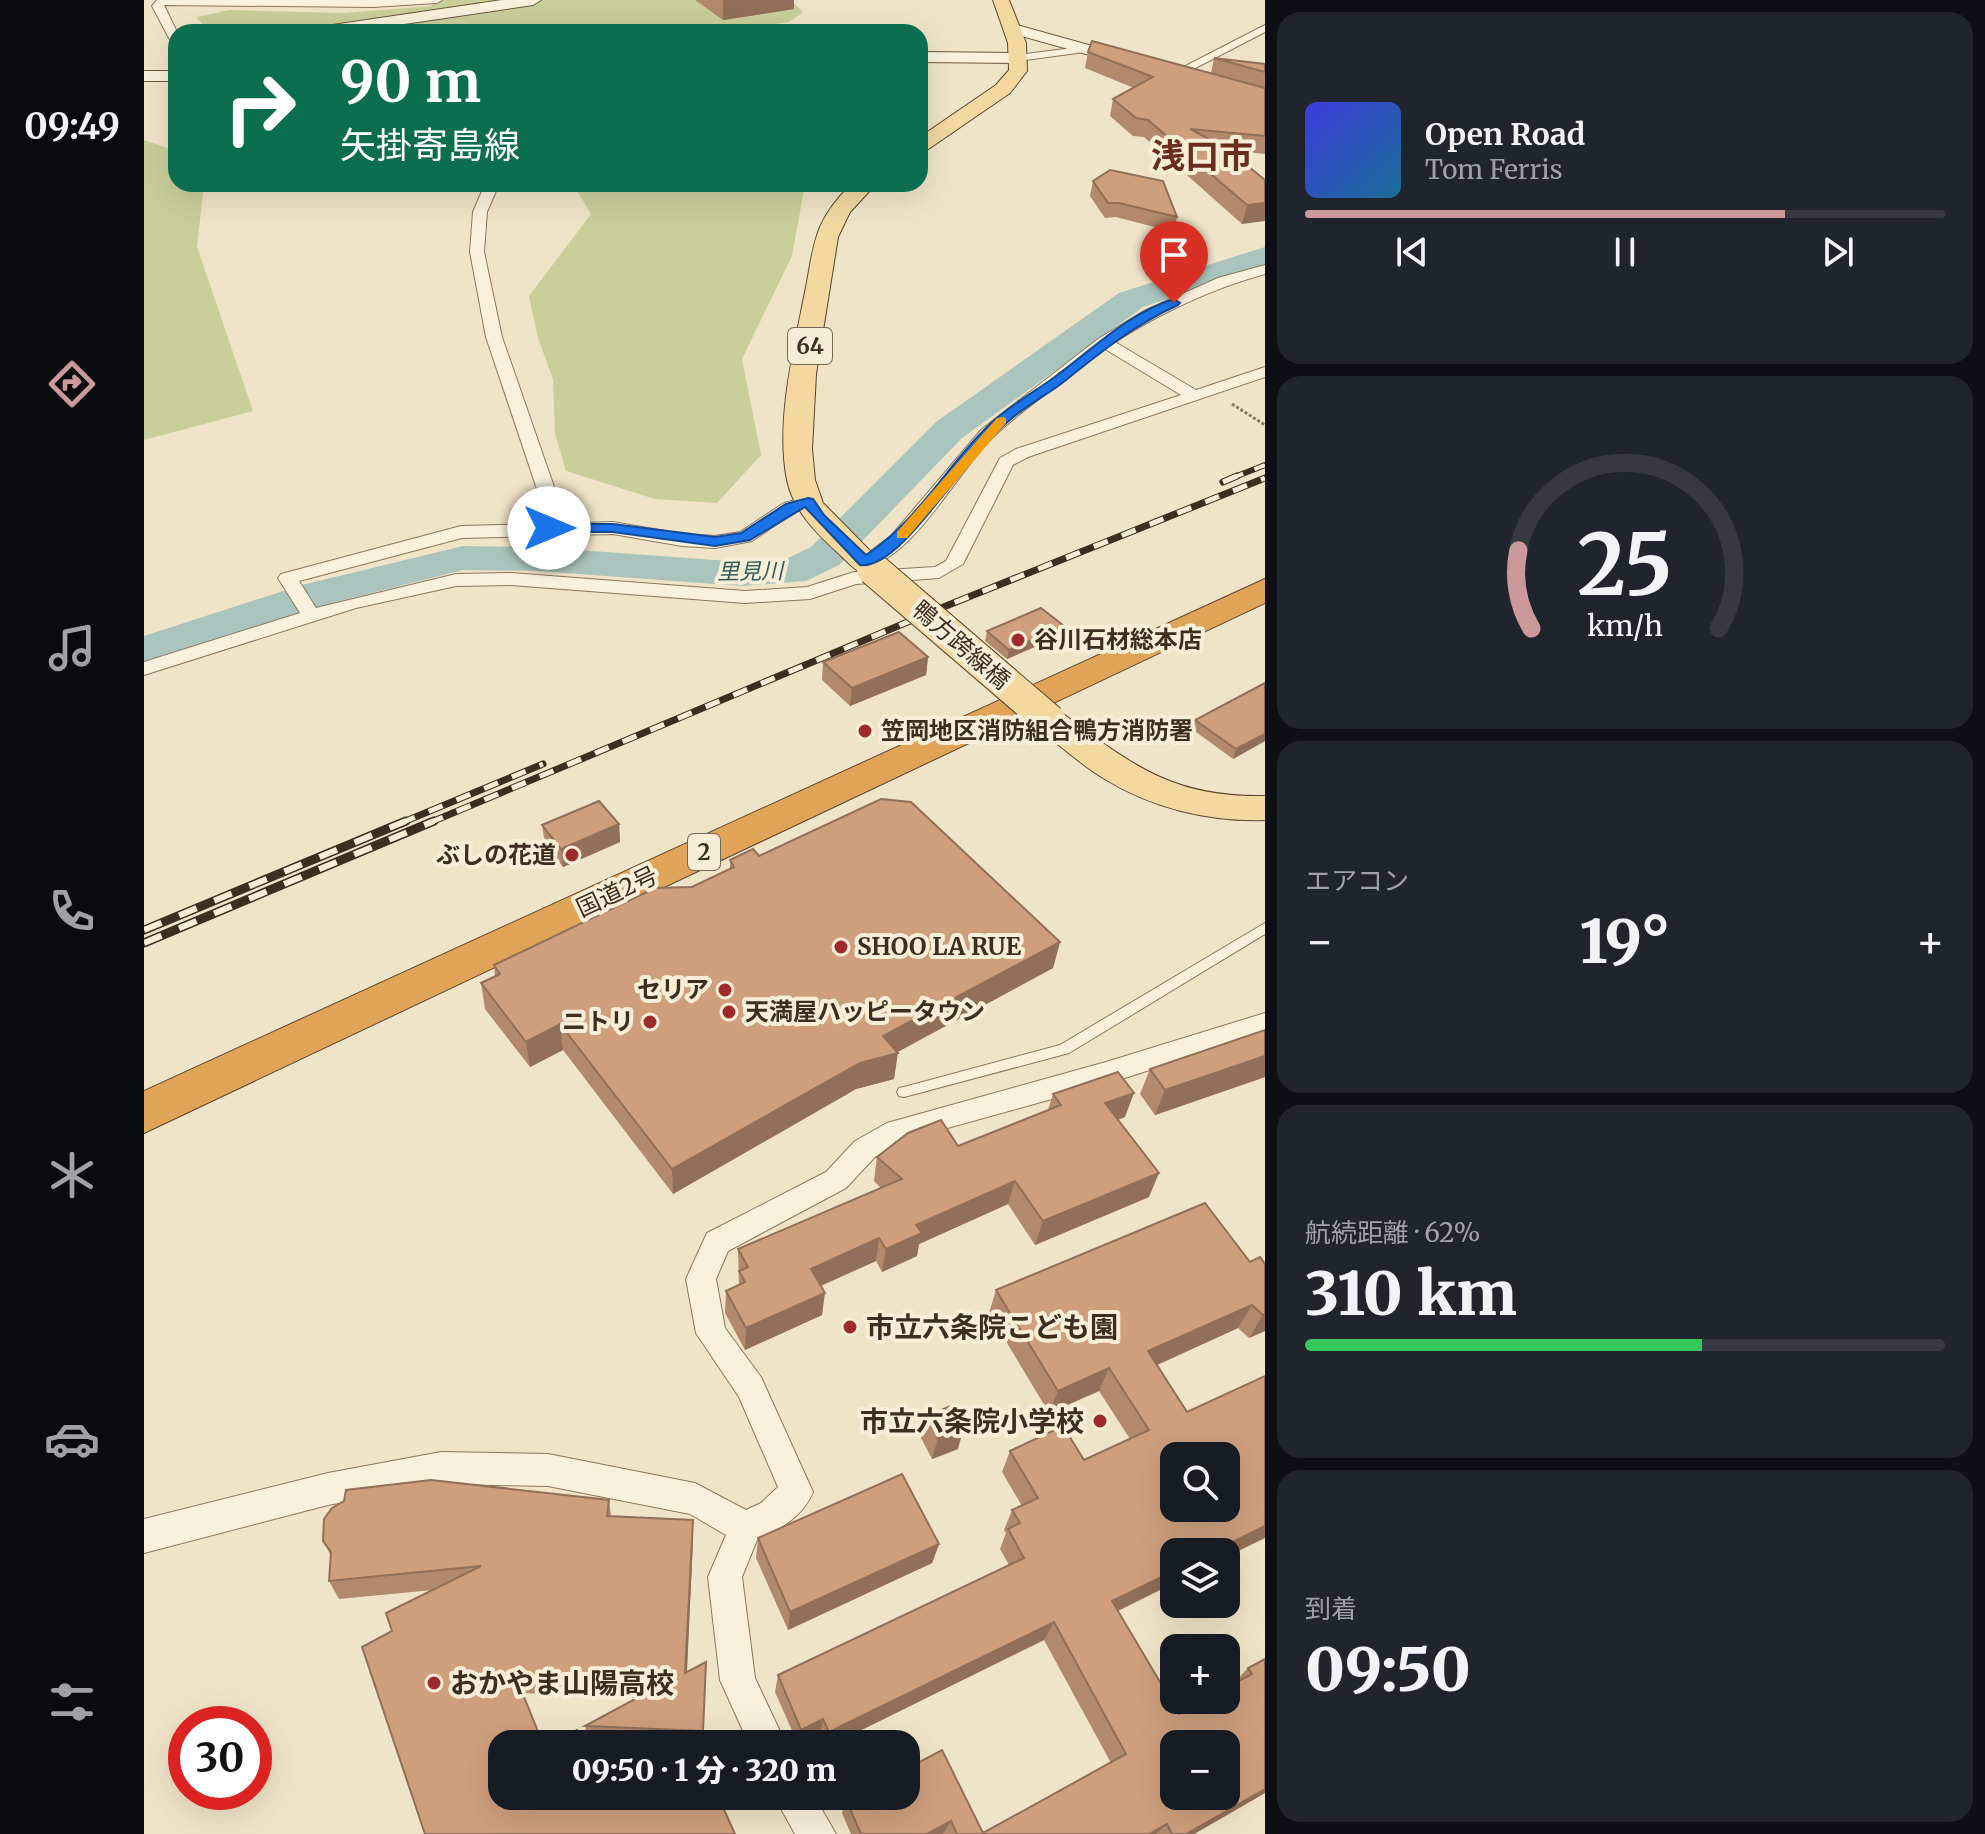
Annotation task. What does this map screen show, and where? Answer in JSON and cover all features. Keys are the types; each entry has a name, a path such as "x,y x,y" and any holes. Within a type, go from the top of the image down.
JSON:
{"highway":[{"name":"国道2号","path":"144,1113 1265,591"}],"main road":[{"path":"372,24 533,0"},
{"path":"928,141 1003,89 1018,71 1013,29 1001,0"},
{"path":"1013,29 1169,69 1206,82"},
{"path":"928,57 1018,58"},
{"path":"144,76 168,76"},
{"name":"64","path":"814,510 797,451 798,419 827,237 833,219 858,192"},
{"name":"鴨方跨線橋","path":"814,510 865,562 1050,721 1126,777 1210,803 1245,809 1265,808"}],"street":[{"path":"168,26 157,6 172,0 373,4 437,0"},
{"path":"1169,69 1265,28"},
{"path":"1018,58 1088,49"},
{"path":"1169,69 1220,69"},
{"path":"489,192 480,212 477,252 494,337 551,504 549,528"},
{"path":"865,562 898,540 987,434 1104,342 1161,308 1223,281 1265,269"},
{"path":"1104,342 1203,394"},
{"path":"144,669 351,603 456,580 511,579 757,596 810,593 854,578 939,572 954,564 1006,462 1022,453 1265,372"},
{"path":"312,616 288,578 461,532 613,528 715,542 745,537 790,507 814,510"},
{"path":"761,1730 738,1680 725,1577 745,1528 773,1515 797,1492 750,1387 711,1333 701,1279 717,1242 836,1180 865,1149 897,1131 1106,1073 1265,1023"},
{"path":"144,1536 328,1489 441,1468 548,1470 695,1499 745,1528"},
{"path":"801,1810 817,1834"}],"lane":[{"path":"904,1092 1064,1049 1265,928"}],"path":[{"path":"1203,394 1265,425"}],"green space":[{"path":"440,0 791,0 803,12 789,22 774,24 203,24 196,17 230,10 344,13 431,6"},
{"path":"144,140 168,148 168,192 203,192 197,247 253,411 144,440"},
{"path":"578,192 804,192 792,256 742,359 761,455 717,503 655,499 566,471 555,434 553,379 538,338 529,296 591,214"}],"building":[{"path":"1092,41 1265,88 1265,136 1190,129 1226,148 1265,180 1265,203 1247,205 1148,120 1136,118 1113,99 1153,77 1088,52"},
{"path":"1214,58 1265,64 1265,72"},
{"path":"1110,170 1163,181 1177,217 1108,203 1093,181"},
{"path":"1041,608 1064,626 1009,650 987,631"},
{"path":"899,632 928,657 852,688 823,662"},
{"path":"1265,683 1265,734 1236,749 1195,720"},
{"name":"天満屋ハッピータウン","path":"881,799 911,802 1060,942 883,1036 898,1053 860,1063 672,1169 560,1024 526,1042 481,983 500,974 494,965 655,888 692,887 734,867 730,860 753,849 759,856"},
{"path":"599,801 619,824 561,849 542,825"},
{"path":"1265,1030 1265,1056 1165,1090 1150,1069"},
{"path":"1118,1072 1134,1093 1105,1103 1159,1173 1043,1221 1015,1181 916,1225 922,1233 886,1249 879,1238 811,1269 825,1293 746,1328 726,1291 745,1282 739,1271 748,1267 738,1249 902,1179 877,1157 908,1133 941,1120 958,1146 1061,1105 1053,1094"},
{"path":"1205,1203 1250,1262 1260,1257 1265,1264 1265,1314 1252,1305 1148,1351 1187,1412 1265,1376 1265,1526 1240,1538 1160,1538 1160,1578 1112,1601 1160,1682 1160,1714 1240,1714 1240,1680 1252,1674 1248,1668 1265,1659 1265,1789 1240,1803 1240,1730 1160,1730 1160,1810 1228,1810 1186,1834 1172,1834 1167,1824 1149,1834 957,1834 951,1821 927,1834 861,1834 850,1810 920,1810 920,1762 942,1750 983,1833 1126,1754 1054,1622 833,1730 828,1730 823,1719 801,1730 778,1675 1024,1558 1008,1529 1020,1523 1012,1510 1038,1498 1010,1451 1063,1426 1084,1460 1149,1430 1109,1368 1058,1391 996,1290"},
{"path":"953,1405 964,1427 938,1438 927,1416"},
{"path":"902,1474 939,1544 790,1612 758,1538"},
{"path":"431,1480 609,1500 607,1516 693,1520 685,1673 706,1662 703,1730 585,1726 667,1682 516,1677 537,1730 488,1730 488,1810 724,1810 735,1834 425,1834 362,1647 392,1631 386,1613 481,1566 329,1581 331,1552 323,1541 324,1519 332,1508 344,1501 346,1490"}],"waterway":[{"name":"里見川","path":"144,651 317,594 463,558 537,559 743,574 791,572 825,556 949,430 1131,300 1265,256"}],"railway":[{"path":"1236,476 1265,465"},
{"path":"1223,482 1236,476"},
{"path":"1232,478 1236,476"},
{"path":"429,823 941,608 1265,478"},
{"path":"401,823 543,764"},
{"path":"144,930 406,821"},
{"path":"144,943 434,821"}],"slow traffic":[{"path":"902,535 987,434 1002,421"}],"place":[{"name":"谷川石材総本店","path":"1018,640"},
{"name":"笠岡地区消防組合鴨方消防署","path":"865,731"},
{"name":"ぶしの花道","path":"572,855"},
{"name":"SHOO LA RUE","path":"841,947"},
{"name":"セリア","path":"725,990"},
{"name":"天満屋ハッピータウン","path":"729,1012"},
{"name":"ニトリ","path":"650,1022"},
{"name":"市立六条院こども園","path":"850,1327"},
{"name":"市立六条院小学校","path":"1100,1421"},
{"name":"おかやま山陽高校","path":"434,1683"}],"district":[{"name":"浅口市","path":"1202,156"}],"route":[{"path":"549,528 613,528 682,540 715,542 745,537 790,507 808,502 865,562 898,540 987,434 1008,414 1059,380 1104,342 1149,314 1174,303"}]}
